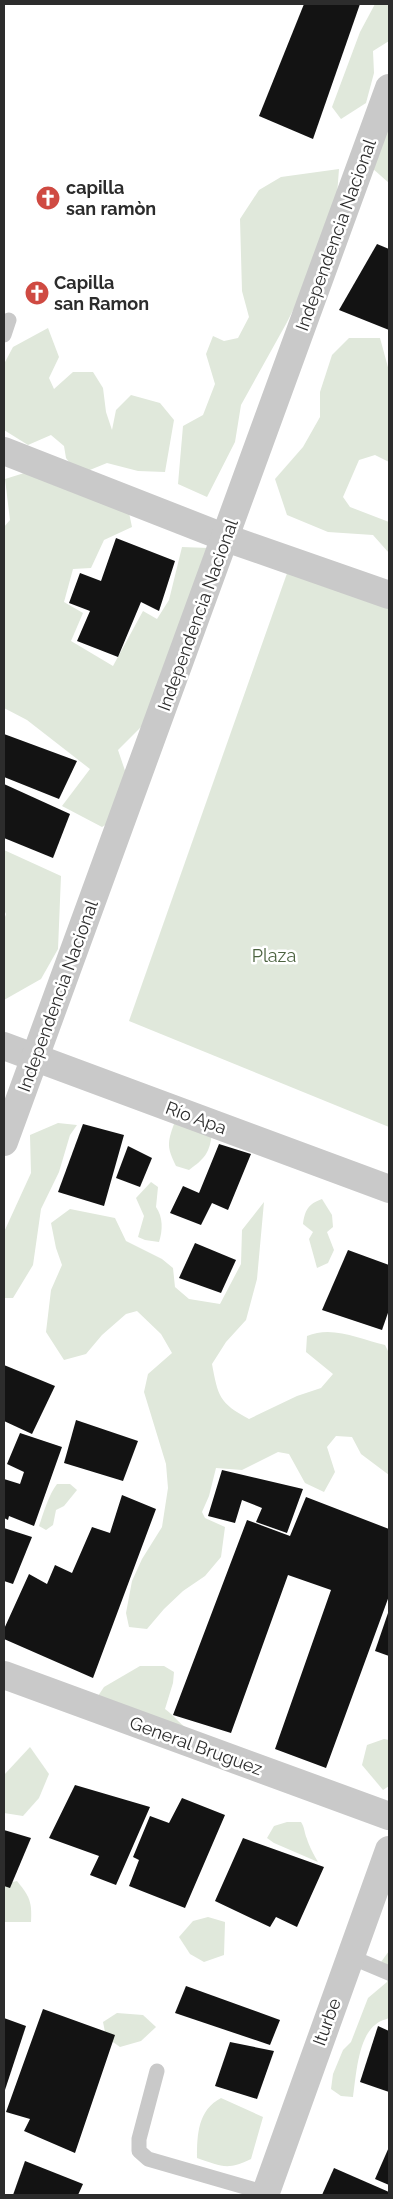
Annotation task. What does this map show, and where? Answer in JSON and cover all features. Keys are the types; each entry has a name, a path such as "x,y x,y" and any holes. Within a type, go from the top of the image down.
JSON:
{"street":[{"name":"Independencia Nacional","path":"4,1142 389,88"},
{"path":"4,451 226,538 389,595"},
{"name":"Río Apa","path":"4,1046 389,1189"},
{"name":"General Bruguez","path":"4,1675 389,1816"},
{"name":"Iturbe","path":"266,2194 389,1850"}],"lane":[{"path":"4,335 9,320"},
{"path":"351,1957 389,1973"},
{"path":"157,2071 138,2139 139,2151 148,2159 266,2194"}],"green space":[{"path":"375,4 389,4 389,41 373,51 374,73 366,103 341,119 332,107 360,32"},
{"path":"389,124 389,183 372,168"},
{"path":"339,169 337,195 310,277 241,405 235,442 207,497 178,484 183,426 203,415 215,384 206,354 213,336 224,341 238,338 249,317 242,291 240,219 259,190 281,177"},
{"path":"48,328 59,357 49,378 54,389 73,372 93,372 103,388 106,412 112,430 116,410 131,395 160,403 174,420 165,472 138,471 107,463 80,474 123,484 132,527 104,540 91,568 73,569 64,602 83,613 71,641 113,666 143,611 157,619 169,600 182,547 209,548 184,621 157,684 144,724 118,750 137,806 102,827 62,806 90,769 27,720 4,708 4,527 10,520 5,479 37,469 78,474 66,458 64,446 51,435 28,445 4,430 4,364 13,347"},
{"path":"349,338 380,338 389,371 389,462 375,455 359,460 343,497 350,507 389,522 389,553 373,535 328,532 287,515 275,479 303,447 320,417 320,392 332,355"},
{"name":"Plaza","path":"291,562 389,601 389,1127 129,1021"},
{"path":"4,850 61,876 58,949 41,979 4,1000 4,920 6,914 4,910"},
{"path":"58,1123 77,1125 70,1135 59,1172 41,1209 33,1265 13,1298 4,1298 4,1232 31,1173 30,1135"},
{"path":"174,1124 191,1124 212,1134 205,1155 189,1170 176,1166 171,1155 169,1141"},
{"path":"151,1182 158,1187 156,1207 162,1224 159,1242 138,1237 144,1216 136,1198"},
{"path":"322,1199 332,1215 333,1227 327,1232 334,1250 328,1263 317,1268 309,1239 313,1232 303,1224 308,1208 313,1203"},
{"path":"264,1202 257,1279 246,1320 226,1342 212,1364 218,1391 231,1408 249,1419 297,1396 321,1388 333,1374 306,1352 307,1336 317,1333 336,1332 385,1345 389,1353 389,1475 361,1454 352,1437 336,1436 327,1447 335,1472 324,1492 305,1483 289,1454 278,1452 242,1470 216,1468 209,1496 202,1512 205,1518 225,1527 221,1557 205,1576 183,1591 164,1609 147,1629 129,1627 126,1613 132,1581 142,1559 162,1527 168,1488 166,1464 144,1392 148,1374 172,1353 161,1334 137,1311 126,1314 102,1335 86,1354 64,1360 46,1332 51,1290 62,1265 51,1223 70,1209 115,1218 126,1241 162,1259 173,1268 175,1287 189,1299 220,1304 241,1264 242,1230"},
{"path":"57,1484 70,1484 77,1490 64,1506 56,1510 53,1525 46,1530 39,1526"},
{"path":"140,1666 164,1666 174,1672 173,1683 165,1709 192,1732 96,1699 104,1687"},
{"path":"384,1739 389,1740 389,1786 383,1790 362,1765 367,1745"},
{"path":"30,1747 49,1774 39,1798 23,1816 4,1813 4,1775"},
{"path":"287,1822 301,1822 309,1845 318,1862 274,1843 267,1838 274,1826"},
{"path":"17,1881 29,1900 31,1922 4,1922 4,1884"},
{"path":"208,1917 225,1922 224,1955 204,1962 190,1954 179,1937 193,1921"},
{"path":"389,1951 389,2018 377,2024 369,2031 365,2039 361,2048 353,2097 341,2096 331,2089 333,2074 343,2050 351,2042 368,1998 387,1982 386,1968 381,1962"},
{"path":"117,2013 143,2015 156,2027 141,2041 120,2047 106,2037 103,2022"},
{"path":"221,2098 263,2117 251,2159 236,2165 218,2165 197,2158 200,2124 203,2116 213,2103"}],"building":[{"path":"304,4 360,4 313,139 259,116"},
{"path":"377,244 389,249 389,330 339,310"},
{"path":"116,538 175,561 159,611 141,602 118,657 77,641 90,611 69,603 80,573 101,581"},
{"path":"4,734 77,761 59,799 4,777"},
{"path":"4,784 70,814 53,858 4,838"},
{"path":"83,1124 124,1135 104,1206 58,1192"},
{"path":"219,1144 251,1154 228,1210 212,1203 201,1225 170,1213 183,1186 199,1193"},
{"path":"128,1146 152,1158 140,1187 116,1178"},
{"path":"195,1243 236,1260 221,1293 179,1278"},
{"path":"348,1250 389,1265 389,1310 382,1330 322,1310"},
{"path":"4,1365 55,1386 32,1434 4,1421"},
{"path":"76,1420 138,1441 123,1481 64,1463"},
{"path":"20,1433 62,1447 34,1526 9,1516 8,1520 4,1518 4,1479 20,1484 24,1472 7,1464"},
{"path":"222,1470 303,1489 287,1533 256,1522 262,1508 242,1500 235,1523 208,1516"},
{"path":"122,1495 156,1509 93,1678 4,1639 4,1629 29,1574 47,1584 55,1565 72,1573 92,1527 110,1533"},
{"path":"306,1497 389,1529 389,1596 326,1768 275,1749 331,1590 288,1575 231,1733 173,1715 247,1520 290,1536"},
{"path":"4,1528 32,1537 13,1584 4,1581"},
{"path":"389,1610 389,1656 375,1651"},
{"path":"75,1785 150,1807 116,1885 90,1875 99,1856 49,1838"},
{"path":"182,1798 225,1815 185,1908 129,1886 139,1860 133,1857 150,1816 169,1823"},
{"path":"4,1830 31,1838 10,1888 4,1886"},
{"path":"243,1838 324,1867 297,1927 276,1917 270,1927 215,1901"},
{"path":"186,1986 280,2020 270,2045 175,2013"},
{"path":"43,2009 115,2035 75,2153 24,2131 30,2119 6,2112"},
{"path":"4,2018 26,2026 4,2093"},
{"path":"378,2026 389,2031 389,2092 360,2082"},
{"path":"230,2042 274,2051 257,2099 215,2086"},
{"path":"389,2147 389,2185 375,2179"},
{"path":"25,2161 83,2184 78,2195 13,2195"},
{"path":"334,2168 389,2192 389,2195 322,2195"}],"place":[{"name":"capilla san ramòn","path":"48,198"},
{"name":"Capilla san Ramon","path":"37,293"}]}
